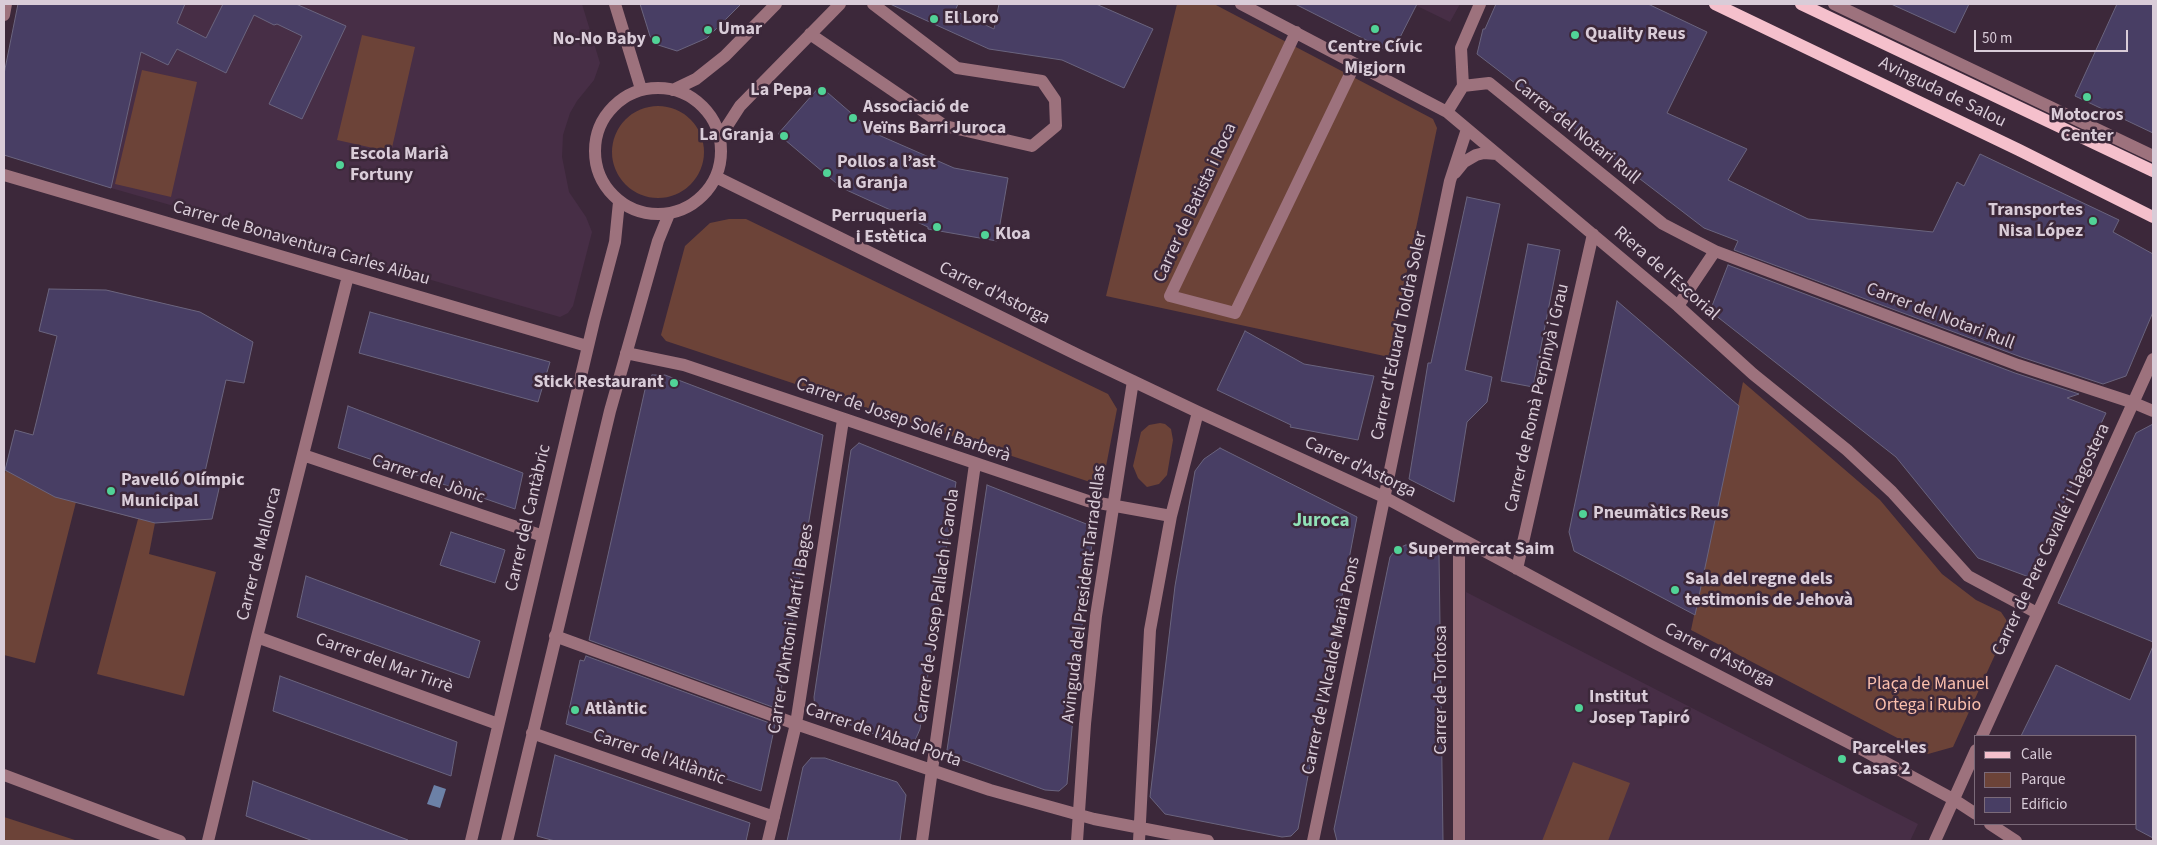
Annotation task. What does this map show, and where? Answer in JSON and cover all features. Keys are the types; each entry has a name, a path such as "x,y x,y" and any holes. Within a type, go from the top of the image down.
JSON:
{"main road":[{"name":"Avinguda de Salou","path":"1715,4 2153,217"},
{"path":"1801,4 2153,171"}],"street":[{"path":"4,15 6,4"},
{"path":"615,4 641,89"},
{"path":"673,90 696,79 725,56 776,4"},
{"path":"720,137 740,106 840,4"},
{"path":"810,34 945,126 1032,146 1056,126 1055,100 1042,81 957,68 873,4"},
{"name":"Riera de l'Escorial","path":"1241,4 1257,7 1296,32 1447,112 1678,306 1753,374 1846,450 1892,492 1968,576 2037,613"},
{"path":"1447,112 1463,86 1461,48 1480,4"},
{"name":"Avinguda de Salou","path":"1834,4 2153,156"},
{"name":"Carrer de Batista i Roca","path":"1296,32 1170,296 1235,313 1355,64"},
{"name":"Carrer del Notari Rull","path":"1463,86 1489,84 1664,224 1715,251 2018,365 2134,402 2153,411"},
{"path":"654,87 673,90 684,94 702,106 714,122 720,137 722,156 716,177 701,198 682,210 669,214 639,212 619,202 604,184 598,172 595,156 596,142 603,121 616,104 641,89 654,87"},
{"name":"Carrer d'Eduard Toldrà Soler","path":"1384,498 1450,182 1467,129"},
{"name":"Carrer d'Eduard Toldrà Soler","path":"1450,182 1464,162 1470,158 1484,153 1498,154"},
{"name":"Carrer de Bonaventura Carles Aibau","path":"4,175 587,346"},
{"name":"Carrer d'Astorga","path":"716,177 1132,381 1384,498 1953,799 1974,813"},
{"name":"Carrer del Cantàbric","path":"472,841 587,346 615,242 619,202"},
{"path":"511,840 532,733 610,411 658,241 669,214"},
{"name":"Carrer de Romà Perpinyà i Grau","path":"1517,569 1593,234"},
{"path":"1678,306 1715,251"},
{"name":"Carrer de Mallorca","path":"208,841 257,637 348,276"},
{"name":"Carrer de Josep Solé i Barberà","path":"626,353 684,365 1088,501 1171,516"},
{"name":"Carrer de Pere Cavallé i Llagostera","path":"1982,735 2153,359"},
{"name":"Avinguda del President Tarradellas","path":"1077,841 1085,724 1096,616 1132,381"},
{"path":"1139,841 1138,828 1150,630 1171,516 1198,412"},
{"name":"Carrer d'Antoni Martí i Bages","path":"768,841 796,724 843,420"},
{"name":"Carrer del Jònic","path":"303,455 543,536"},
{"name":"Carrer de Josep Pallach i Carola","path":"922,841 976,464"},
{"name":"Carrer de l'Alcalde Marià Pons","path":"1313,841 1384,498"},
{"name":"Carrer de Tortosa","path":"1459,538 1459,841"},
{"name":"Carrer de l'Abad Porta","path":"556,636 796,724 990,790 1079,815 1208,841"},
{"name":"Carrer del Mar Tirrè","path":"257,637 498,724"},
{"name":"Carrer de l'Atlàntic","path":"532,733 774,817"},
{"path":"1935,841 1974,754"},
{"path":"4,775 180,841"},
{"path":"1992,825 2016,841"}],"shaded area":[{"name":"Escola Marià Fortuny","path":"152,4 582,4 600,63 594,80 570,113 563,135 562,157 569,192 586,217 592,232 573,306 568,313 560,317 111,188"},
{"path":"1413,4 1460,4 1450,22"},
{"name":"Institut Josep Tapiró","path":"1466,592 1918,824 1910,841 1465,841"}],"green space":[{"path":"1177,4 1214,4 1433,119 1437,128 1389,357 1106,296"},
{"path":"362,35 415,47 391,152 337,140"},
{"path":"142,70 197,82 171,197 115,184"},
{"path":"658,106 667,107 684,114 696,126 703,143 703,161 696,178 684,190 667,197 658,198 649,197 632,190 620,178 613,161 612,152 613,143 620,126 632,114 649,107"},
{"path":"729,219 746,219 1108,394 1117,409 1104,477 1099,485 666,341 661,335 685,246 710,223"},
{"name":"Pavelló Olímpic Municipal","path":"49,289 106,290 200,312 253,342 244,383 226,380 204,475 221,480 212,519 155,523 149,554 216,572 184,696 97,674 138,519 76,502 35,663 4,655 4,478 15,430 33,435 56,343 57,336"},
{"name":"Plaça de Manuel Ortega i Rubio","path":"1743,382 1880,500 1942,574 1976,600 2001,612 2009,624 1953,747 1928,754 1691,630"},
{"path":"1165,424 1171,429 1173,440 1167,475 1159,484 1147,487 1138,478 1133,466 1141,432 1149,425"},
{"path":"1573,762 1630,783 1608,841 1542,841"},
{"path":"4,817 78,841 4,841"}],"water":[{"path":"434,785 446,789 440,808 427,804"}],"building":[{"path":"18,4 185,4 177,23 206,38 223,4 296,4 346,26 302,119 269,104 302,36 277,24 274,25 254,15 226,73 177,49 168,65 141,52 111,188 4,155 4,74"},
{"path":"640,4 741,4 707,38 677,51 655,44 650,36"},
{"path":"890,4 958,4 955,11 994,29 999,4 1096,4 1153,29 1124,88 1062,60 989,49"},
{"name":"Centre Cívic Migjorn","path":"1295,4 1417,4 1392,53"},
{"path":"1496,4 1648,4 1707,32 1667,113 1747,149 1728,180 1808,219 1933,232 1957,182 1964,186 1980,154 2119,220 2113,232 2153,254 2153,312 2126,376 2103,384 2021,357 1734,250 1738,241 1704,228 1477,54 1483,29 1485,29"},
{"path":"1891,4 1969,4 1955,33"},
{"path":"2117,4 2153,4 2153,133 2075,96"},
{"path":"820,86 874,133 954,168 1008,178 997,241 928,229 928,227 842,188 778,134"},
{"path":"1467,197 1500,204 1465,370 1492,377 1487,402 1467,422 1454,502 1409,479 1428,363 1431,363"},
{"path":"1528,244 1560,250 1533,387 1501,381"},
{"path":"1728,265 2015,373 2079,394 2067,398 2106,413 2029,577 1978,558 1896,457 1710,311"},
{"name":"Pavelló Olímpic Municipal","path":"49,289 106,290 200,312 253,342 244,383 226,380 204,476 221,480 212,519 155,523 55,497 5,470 15,430 33,435 37,419 57,336 39,331"},
{"path":"1617,301 1739,406 1695,615 1574,551 1569,532"},
{"path":"370,312 550,362 538,402 359,353"},
{"path":"1245,331 1304,364 1374,376 1358,440 1290,427 1291,425 1217,390"},
{"path":"652,375 665,375 823,435 778,709 589,640 646,385"},
{"path":"348,406 523,473 515,509 338,448"},
{"path":"2153,424 2153,642 2058,603 2136,433"},
{"path":"859,443 956,482 920,729 914,743 903,745 824,715 815,709 814,697 851,450"},
{"path":"1220,448 1357,517 1298,829 1291,836 1282,837 1165,814 1150,797 1175,586 1195,471 1204,459"},
{"path":"987,485 1094,527 1079,651 1067,784 1059,791 1045,790 957,758 947,750"},
{"path":"451,532 505,550 495,583 440,565"},
{"path":"1406,545 1439,554 1443,841 1337,841 1334,829 1390,557 1396,549"},
{"path":"306,576 480,641 469,678 297,617"},
{"path":"2153,646 2153,838 2136,829 2137,735 2021,735 2056,665 2130,700"},
{"path":"586,656 775,725 761,791 566,724 580,660 584,661"},
{"path":"280,676 457,742 451,776 273,711"},
{"path":"555,755 750,823 746,841 555,841 537,836"},
{"path":"811,758 825,758 897,782 906,795 900,841 787,841 803,767"},
{"path":"253,781 408,840 313,841 246,816"}],"place":[{"name":"El Loro","path":"934,19"},
{"name":"Centre Cívic Migjorn","path":"1375,29"},
{"name":"Umar","path":"708,30"},
{"name":"Quality Reus","path":"1575,35"},
{"name":"No-No Baby","path":"656,40"},
{"name":"La Pepa","path":"822,91"},
{"name":"Motocros Center","path":"2087,97"},
{"name":"Associació de Veïns Barri Juroca","path":"853,118"},
{"name":"La Granja","path":"784,136"},
{"name":"Escola Marià Fortuny","path":"340,165"},
{"name":"Pollos a l’ast la Granja","path":"827,173"},
{"name":"Transportes Nisa López","path":"2093,221"},
{"name":"Perruqueria i Estètica","path":"937,227"},
{"name":"Kloa","path":"985,235"},
{"name":"Stick Restaurant","path":"674,383"},
{"name":"Pavelló Olímpic Municipal","path":"111,491"},
{"name":"Pneumàtics Reus","path":"1583,514"},
{"name":"Supermercat Saim","path":"1398,550"},
{"name":"Sala del regne dels testimonis de Jehovà","path":"1675,590"},
{"name":"Institut Josep Tapiró","path":"1579,708"},
{"name":"Atlàntic","path":"575,710"},
{"name":"Parcel·les Casas 2","path":"1842,759"}],"district":[{"name":"Juroca","path":"1321,522"}]}
